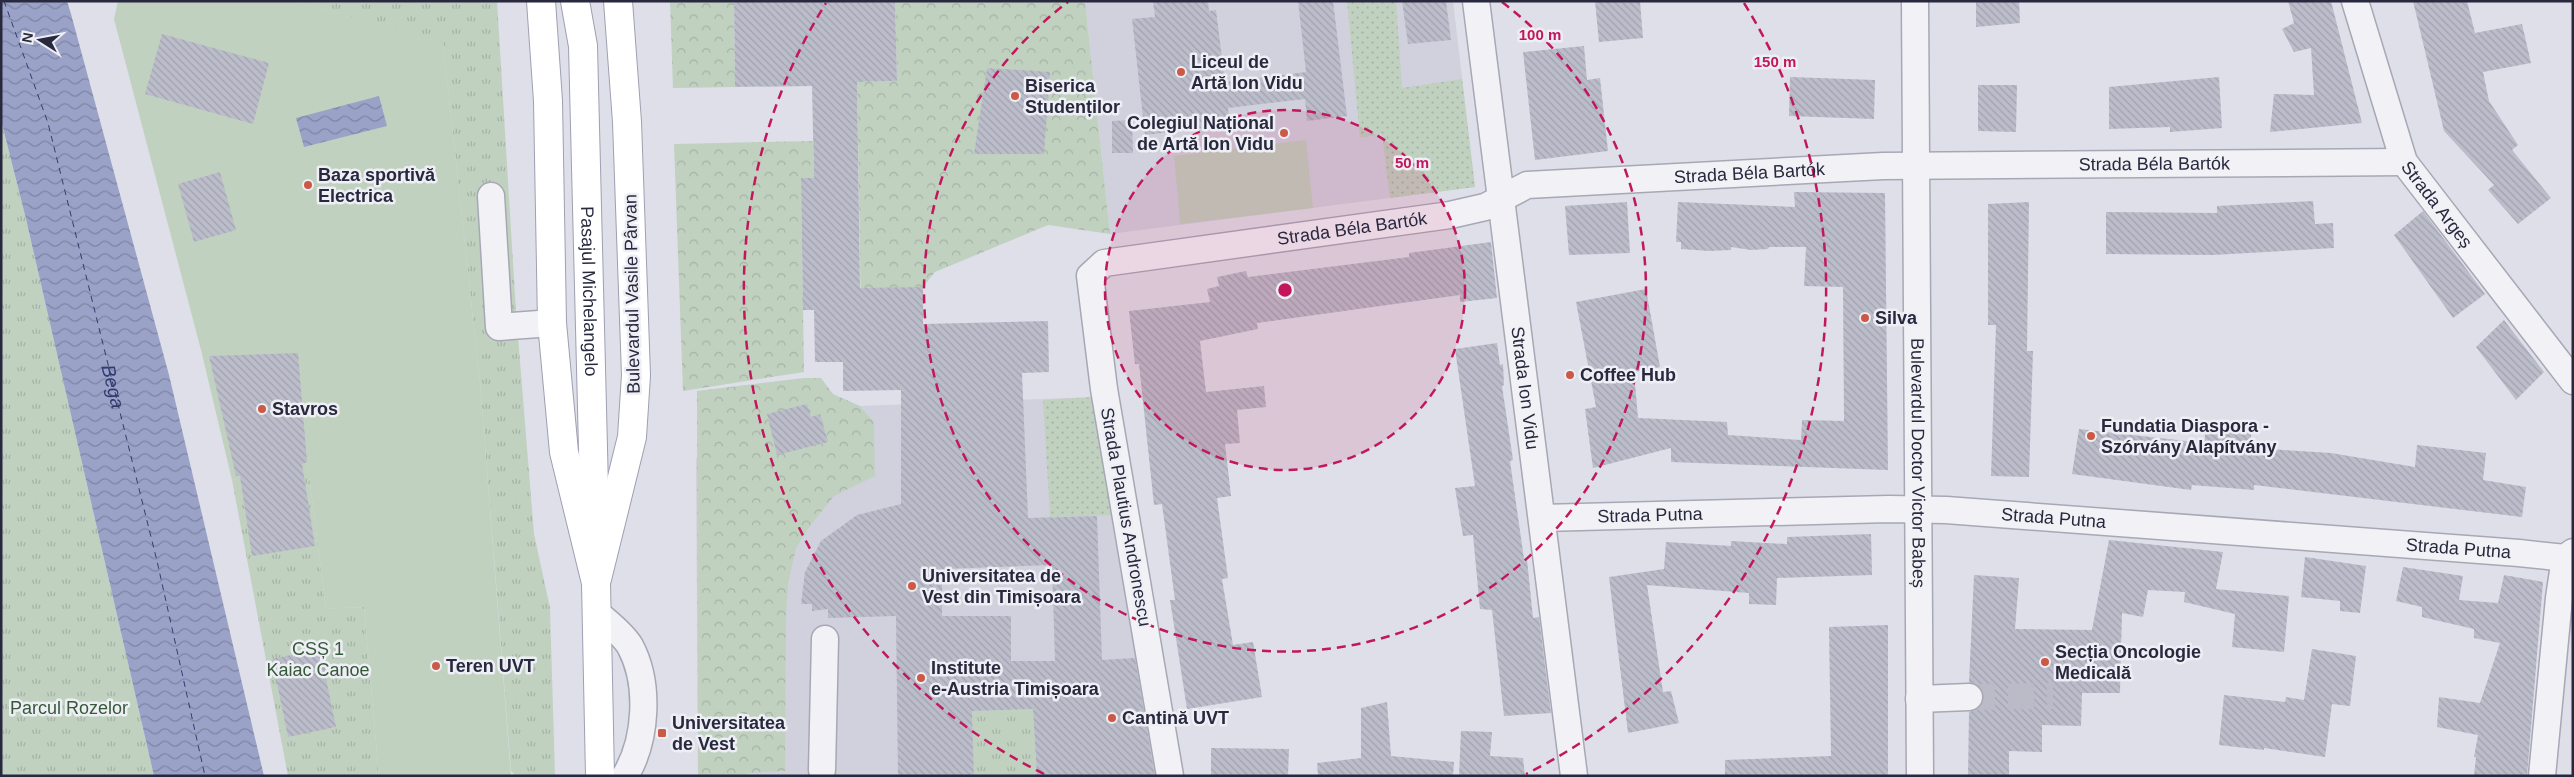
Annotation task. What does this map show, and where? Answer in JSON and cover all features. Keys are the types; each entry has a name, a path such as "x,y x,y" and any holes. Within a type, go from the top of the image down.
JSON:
{"main road":[{"name":"Bulevardul Vasile Pârvan","path":"541,1 548,101 552,323 564,452 596,583 600,776"},
{"name":"Pasajul Michelangelo","path":"575,1 583,46 596,583"},
{"name":"Bulevardul Vasile Pârvan","path":"596,583 632,437 636,375 627,122 618,1"}],"street":[{"name":"Strada Ion Vidu","path":"1476,1 1574,776"},
{"name":"Bulevardul Doctor Victor Babeș","path":"1915,1 1920,776"},
{"name":"Strada Argeș","path":"2355,1 2404,162 2573,381"},
{"name":"Strada Béla Bartók","path":"1104,263 1450,215 1485,207 1527,185 1917,166 2404,162"},
{"path":"491,196 500,327 552,323"},
{"name":"Strada Plautius Andronescu","path":"1104,263 1090,276 1104,389 1170,776"},
{"name":"Strada Putna","path":"1542,518 1917,509 2569,555"},
{"path":"2542,776 2559,598 2569,555"},
{"path":"598,614 629,644 639,666 642,695 642,726 635,754 625,776"},
{"path":"822,770 825,639"},
{"path":"1919,700 1969,697"}],"shaded area":[{"name":"Colegiul Național de Artă Ion Vidu","path":"1085,1 1453,1 1475,187 1110,234"},
{"name":"Universitatea de Vest din Timișoara","path":"1094,397 1161,776 698,776 696,458 874,422 860,406"}],"green space":[{"path":"118,1 295,1 443,42 480,383 511,776 379,776 364,607 326,609 308,468 232,480 201,350 114,19"},
{"path":"295,1 497,1 516,312 534,534 550,608 555,776 516,776 511,771 480,383 443,43"},
{"path":"670,1 734,1 735,87 673,88"},
{"path":"895,1 1085,1 1110,234 1048,225 935,272 923,287 861,317 857,82 897,81"},
{"path":"1347,1 1396,1 1402,88 1462,79 1475,187 1390,198 1382,134 1360,138"},
{"name":"Parcul Rozelor","path":"1,120 26,219 154,776 1,776"},
{"path":"1306,140 1313,208 1180,224 1174,156"},
{"path":"813,141 814,178 801,179 804,372 683,391 674,144"},
{"path":"804,378 821,378 833,394 860,406 874,422 875,476 834,496 810,526 796,548 788,584 786,617 785,771 747,773 746,776 698,776 697,391"},
{"path":"1094,397 1115,515 1050,517 1043,400"},
{"name":"CSȘ 1 Kaiac Canoe","path":"308,467 326,609 364,607 379,776 288,776 232,480"},
{"path":"1033,709 1037,776 974,776 972,711"}],"water":[{"name":"Bega","path":"1,1 67,1 169,375 264,776 154,776 26,219 1,120"},
{"path":"379,96 387,126 304,147 296,118"}],"building":[{"path":"734,1 895,1 897,81 857,82 860,288 923,287 923,324 1048,321 1049,372 1022,373 1028,518 1097,516 1102,660 1135,658 1155,776 1037,776 1033,709 972,711 974,776 898,776 896,616 828,618 828,609 812,611 812,604 801,604 805,572 821,541 857,515 901,504 901,390 843,391 843,362 815,362 814,310 803,310 801,178 814,178 812,86 735,87","holes":["1052,565 1055,661 1011,661 1011,616 942,616 942,569"]},
{"name":"Liceul de Artă Ion Vidu","path":"1153,1 1208,1 1209,11 1216,10 1225,82 1306,72 1298,1 1333,1 1347,116 1307,121 1305,99 1228,108 1230,125 1145,135 1132,19 1155,17"},
{"path":"1402,1 1446,1 1451,40 1408,44"},
{"path":"1595,1 1640,1 1643,38 1599,42"},
{"path":"1976,1 2019,1 2020,23 1976,27"},
{"path":"2288,1 2331,1 2362,123 2270,132 2274,94 2314,95 2311,48 2294,52 2282,29 2294,23"},
{"path":"2413,1 2467,1 2475,33 2522,24 2531,63 2483,72 2489,101 2518,145 2512,150 2551,198 2518,224 2488,190 2494,185 2444,131"},
{"path":"162,34 269,63 253,124 145,94"},
{"path":"1584,46 1587,80 1600,78 1608,151 1535,160 1523,52"},
{"name":"Biserica Studenților","path":"987,68 1050,72 1044,154 974,154"},
{"path":"1790,77 1875,80 1874,119 1789,116"},
{"path":"2219,77 2222,128 2170,132 2170,127 2109,129 2109,87"},
{"path":"1978,85 2017,85 2016,132 1978,131"},
{"path":"1132,120 1133,153 1112,153 1112,121"},
{"path":"220,172 236,230 194,242 178,184"},
{"path":"1794,192 1885,193 1888,470 1671,462 1671,448 1593,468 1585,409 1596,407 1576,302 1646,289 1660,367 1634,372 1638,418 1727,422 1728,435 1801,440 1802,420 1844,421 1843,287 1804,286 1806,247 1769,247 1768,249 1751,250 1731,247 1731,250 1709,251 1681,249 1681,242 1676,242 1678,202 1795,207"},
{"path":"2313,201 2315,224 2333,223 2334,248 2213,255 2106,254 2106,212 2217,213 2217,206"},
{"path":"1627,202 1630,253 1569,255 1565,206"},
{"path":"2029,202 2027,351 2033,351 2029,477 1991,476 1996,325 1988,325 1988,204"},
{"path":"2423,211 2485,294 2453,318 2394,235"},
{"path":"1491,242 1497,298 1460,302 1460,295 1257,323 1258,329 1200,341 1206,392 1264,386 1266,407 1237,410 1240,443 1225,444 1231,496 1217,498 1228,578 1222,579 1233,645 1253,642 1262,697 1187,709 1170,600 1175,600 1162,504 1154,505 1139,364 1135,364 1129,311 1210,302 1207,289 1219,286 1217,277 1246,271 1248,277 1409,257 1409,253"},
{"path":"2504,320 2544,372 2516,400 2476,347"},
{"path":"1497,343 1500,365 1503,364 1504,385 1502,386 1513,460 1510,461 1524,559 1527,559 1533,618 1539,617 1551,713 1504,716 1492,610 1480,609 1473,535 1463,536 1455,488 1475,486 1455,349"},
{"name":"Stavros","path":"298,353 307,462 302,464 315,546 252,556 240,476 236,476 209,356"},
{"path":"807,404 811,417 820,414 828,442 777,455 767,414"},
{"path":"2207,423 2252,426 2250,448 2331,453 2415,467 2417,445 2486,453 2483,480 2526,487 2522,517 2254,485 2254,490 2192,485 2191,490 2072,474 2079,429 2204,443"},
{"path":"1871,534 1872,575 1777,578 1776,605 1749,604 1749,593 1647,585 1663,692 1671,691 1679,723 1628,733 1609,577 1664,569 1666,542 1731,546 1731,541 1787,544 1787,537"},
{"path":"2109,540 2223,552 2216,589 2289,596 2284,652 2232,647 2235,614 2184,602 2185,592 2148,590 2143,617 2122,613 2120,693 2082,693 2081,726 2042,725 2042,752 2009,751 2009,776 1968,776 1969,712 1977,709 1984,697 1981,689 1969,682 1974,575 2019,578 2015,629 2092,630"},
{"path":"2305,557 2366,566 2360,613 2340,611 2340,601 2301,597"},
{"path":"2403,567 2463,576 2459,600 2498,603 2504,575 2543,582 2527,776 2474,776 2476,757 2474,757 2478,735 2437,727 2439,697 2480,703 2500,643 2474,638 2474,629 2422,617 2422,607 2396,601"},
{"path":"1888,625 1888,776 1725,776 1725,760 1831,756 1829,627"},
{"path":"320,649 336,727 288,737 272,659"},
{"path":"2312,649 2356,656 2350,706 2332,704 2325,757 2264,748 2264,750 2219,745 2224,695 2285,702 2286,697 2304,700"},
{"path":"1387,702 1391,756 1454,762 1453,776 1318,776 1317,763 1361,758 1361,708"},
{"path":"1461,731 1492,732 1490,756 1523,758 1525,776 1459,776"},
{"path":"1211,748 1289,749 1288,776 1211,776"}],"ferry route":[{"path":"4,1 48,123 157,561 205,776"}],"tunnel":[{"path":"1969,697 2053,696"}],"place":[{"name":"Liceul de Artă Ion Vidu","path":"1181,72"},
{"name":"Biserica Studenților","path":"1015,96"},
{"name":"Colegiul Național de Artă Ion Vidu","path":"1284,133"},
{"name":"Baza sportivă Electrica","path":"308,185"},
{"name":"Silva","path":"1865,318"},
{"name":"Coffee Hub","path":"1570,375"},
{"name":"Stavros","path":"262,409"},
{"name":"Fundatia Diaspora - Szórvány Alapítvány","path":"2091,436"},
{"name":"Universitatea de Vest din Timișoara","path":"912,586"},
{"name":"Secția Oncologie Medicală","path":"2045,662"},
{"name":"Teren UVT","path":"436,666"},
{"name":"Institute e-Austria Timișoara","path":"921,678"},
{"name":"Cantină UVT","path":"1112,718"},
{"name":"Universitatea de Vest","path":"662,733"}]}
